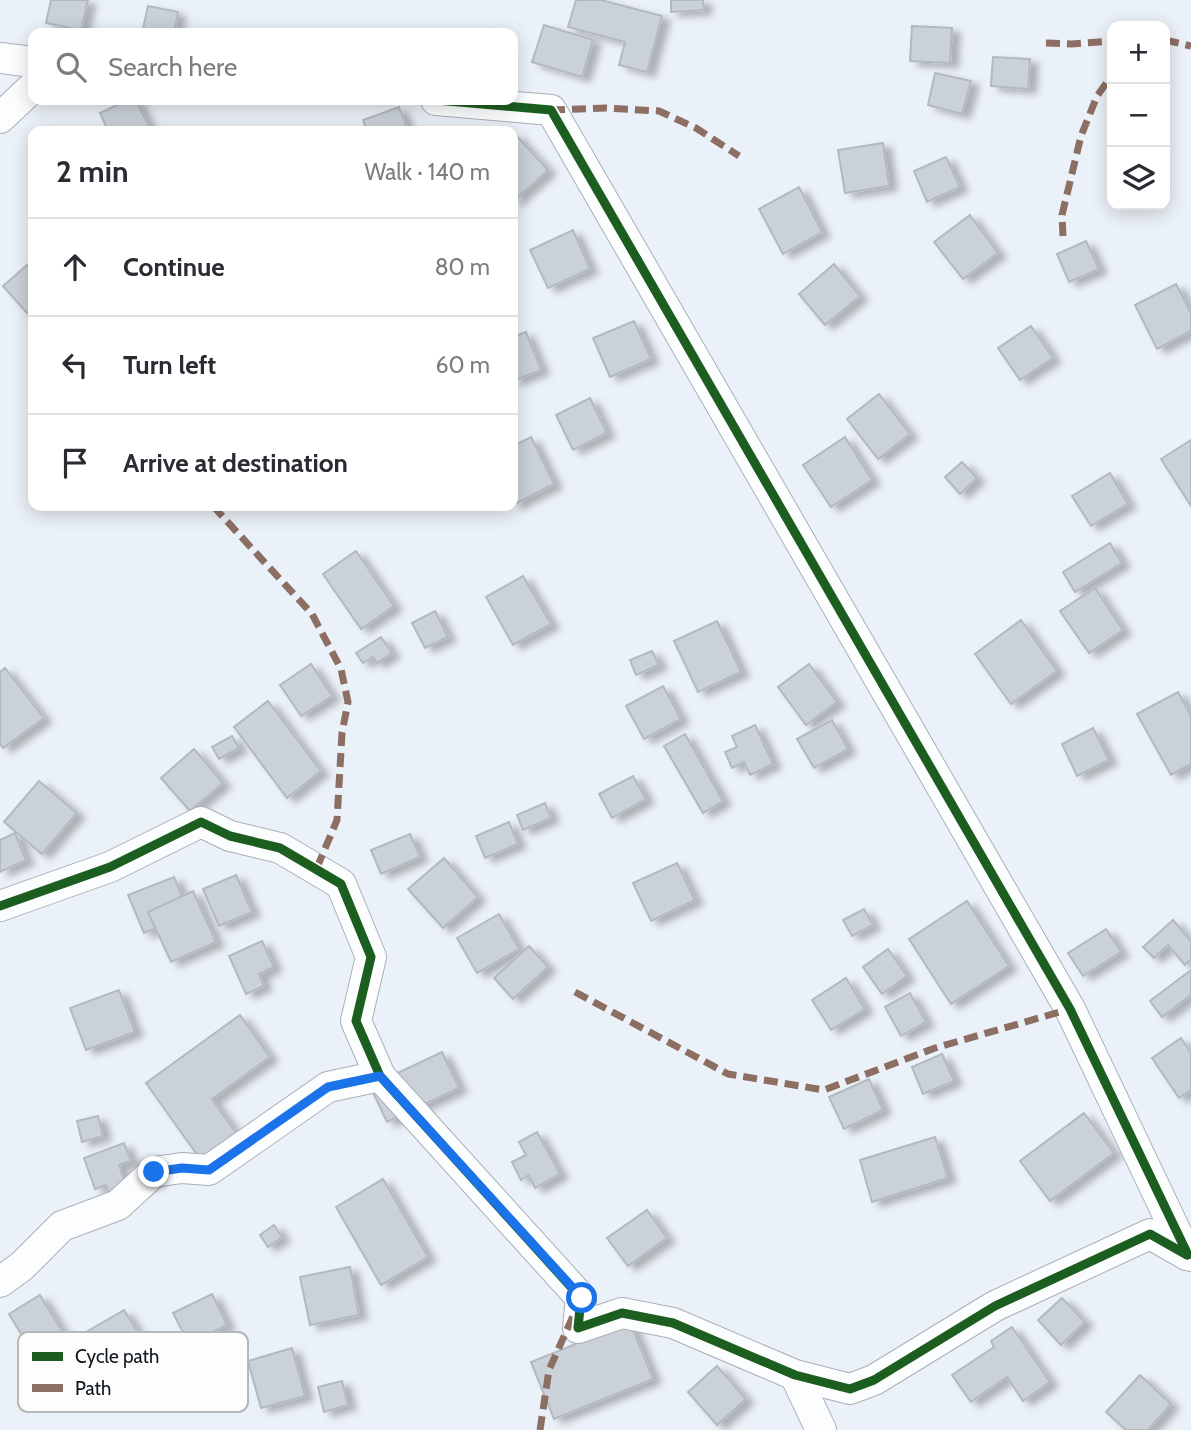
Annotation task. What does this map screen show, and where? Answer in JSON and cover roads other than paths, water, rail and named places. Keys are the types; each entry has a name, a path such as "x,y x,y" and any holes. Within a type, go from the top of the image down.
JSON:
{"street":[{"path":"0,58 28,61"},
{"path":"0,118 28,92"},
{"path":"494,105 551,110 1070,1009 1189,1256"},
{"path":"0,906 110,867 201,822 230,836 281,848 341,884 371,957 356,1021 380,1076 582,1298 578,1328 622,1313 673,1323 795,1375 850,1389 874,1380 995,1306 1150,1234 1189,1256"},
{"path":"0,1282 22,1266 62,1226 118,1205 154,1172 182,1168 209,1170 328,1087 380,1076"},
{"path":"795,1375 821,1430"}]}
